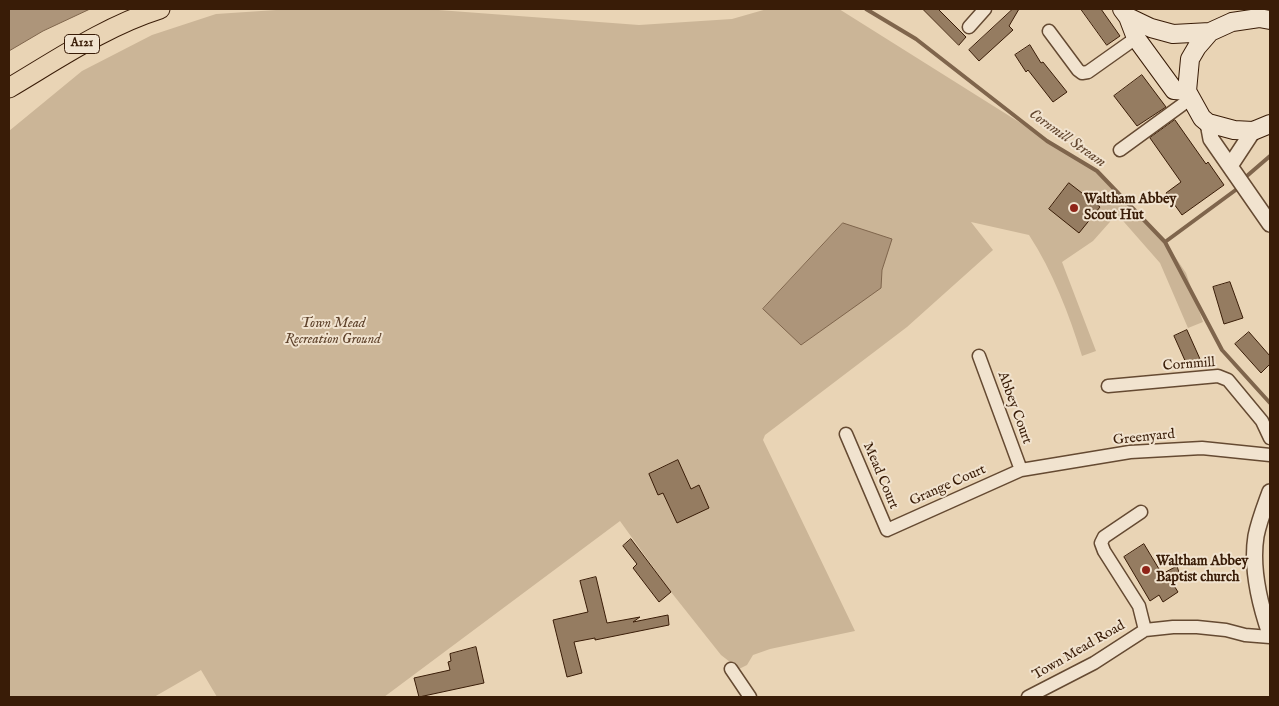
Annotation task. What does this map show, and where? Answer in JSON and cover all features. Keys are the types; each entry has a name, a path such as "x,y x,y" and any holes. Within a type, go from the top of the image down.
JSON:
{"main road":[{"name":"A121","path":"9,88 96,36 144,14 160,9"},
{"path":"1125,13 1151,28 1173,34 1210,32 1232,22 1259,18 1270,20"},
{"path":"1125,13 1136,38 1174,90 1188,95"},
{"path":"1210,32 1197,47 1190,59 1188,95 1202,118 1208,123 1234,130 1252,131 1270,124"}],"street":[{"path":"969,27 985,9"},
{"path":"1048,32 1082,73 1088,72 1136,38"},
{"path":"1120,150 1188,95"},
{"path":"1208,123 1211,139 1270,224"},
{"path":"1230,166 1252,131"},
{"name":"Abbey Court","path":"979,356 1021,470"},
{"name":"Cornmill","path":"1108,386 1218,376 1228,380 1262,421 1270,438"},
{"name":"Mead Court","path":"846,434 887,530"},
{"name":"Greenyard","path":"1021,470 1130,452 1202,448 1270,455"},
{"name":"Grange Court","path":"887,530 1021,470"},
{"path":"1141,512 1104,537 1101,543 1138,606 1145,630 1197,627 1226,630 1245,635 1270,636 1262,606 1256,566 1256,536 1270,492"},
{"name":"Town Mead Road","path":"1028,697 1094,663 1145,630"},
{"path":"731,669 750,697"}],"green space":[{"name":"Town Mead Recreation Ground","path":"291,9 425,9 639,25 732,19 767,9 839,9 1097,171 1165,242 1186,273 1203,322 1188,328 1160,263 1117,214 1093,241 1062,262 1096,351 1082,356 1060,294 1046,264 1029,235 971,222 993,250 907,327 765,435 763,440 855,631 770,649 753,655 747,665 739,669 721,655 671,592 620,521 384,697 217,697 201,670 154,697 9,697 9,131 82,71 152,35 216,14"}],"shaded area":[{"path":"9,9 90,9 43,31 9,51"},
{"path":"843,223 892,239 882,270 881,288 801,345 763,309"}],"building":[{"path":"923,9 938,9 966,37 959,45"},
{"path":"1013,9 1019,9 1009,26 1013,30 979,61 969,50"},
{"path":"1081,9 1101,9 1120,36 1107,45"},
{"path":"1030,45 1041,63 1043,62 1067,92 1053,102 1028,70 1026,72 1015,55"},
{"path":"1142,75 1166,107 1137,126 1114,96"},
{"path":"1175,120 1206,164 1208,162 1224,185 1182,215 1166,193 1181,182 1150,138"},
{"name":"Waltham Abbey Scout Hut","path":"1069,183 1100,207 1079,233 1049,209"},
{"path":"1230,282 1243,318 1224,324 1213,287"},
{"path":"1187,330 1200,359 1187,365 1174,336"},
{"path":"1249,332 1270,356 1270,364 1261,373 1235,344"},
{"path":"678,460 691,489 699,485 709,508 677,523 663,493 658,495 649,474"},
{"path":"631,539 671,592 659,602 633,568 637,564 623,546"},
{"name":"Waltham Abbey Baptist church","path":"1144,544 1162,574 1177,566 1181,579 1173,584 1178,592 1163,602 1159,595 1150,601 1124,557"},
{"path":"596,577 607,623 640,617 633,622 668,615 669,625 595,640 595,638 574,642 582,673 567,677 553,620 588,612 580,581"},
{"path":"476,647 484,683 419,697 414,678 450,670 448,662 451,661 450,654"}],"waterway":[{"name":"Cornmill Stream","path":"866,9 916,39 1047,141 1097,171 1165,242 1222,350 1270,403"},
{"path":"1248,175 1270,156"},
{"path":"1165,242 1237,189"}],"place":[{"name":"Waltham Abbey Scout Hut","path":"1074,208"},
{"name":"Waltham Abbey Baptist church","path":"1146,570"}]}
